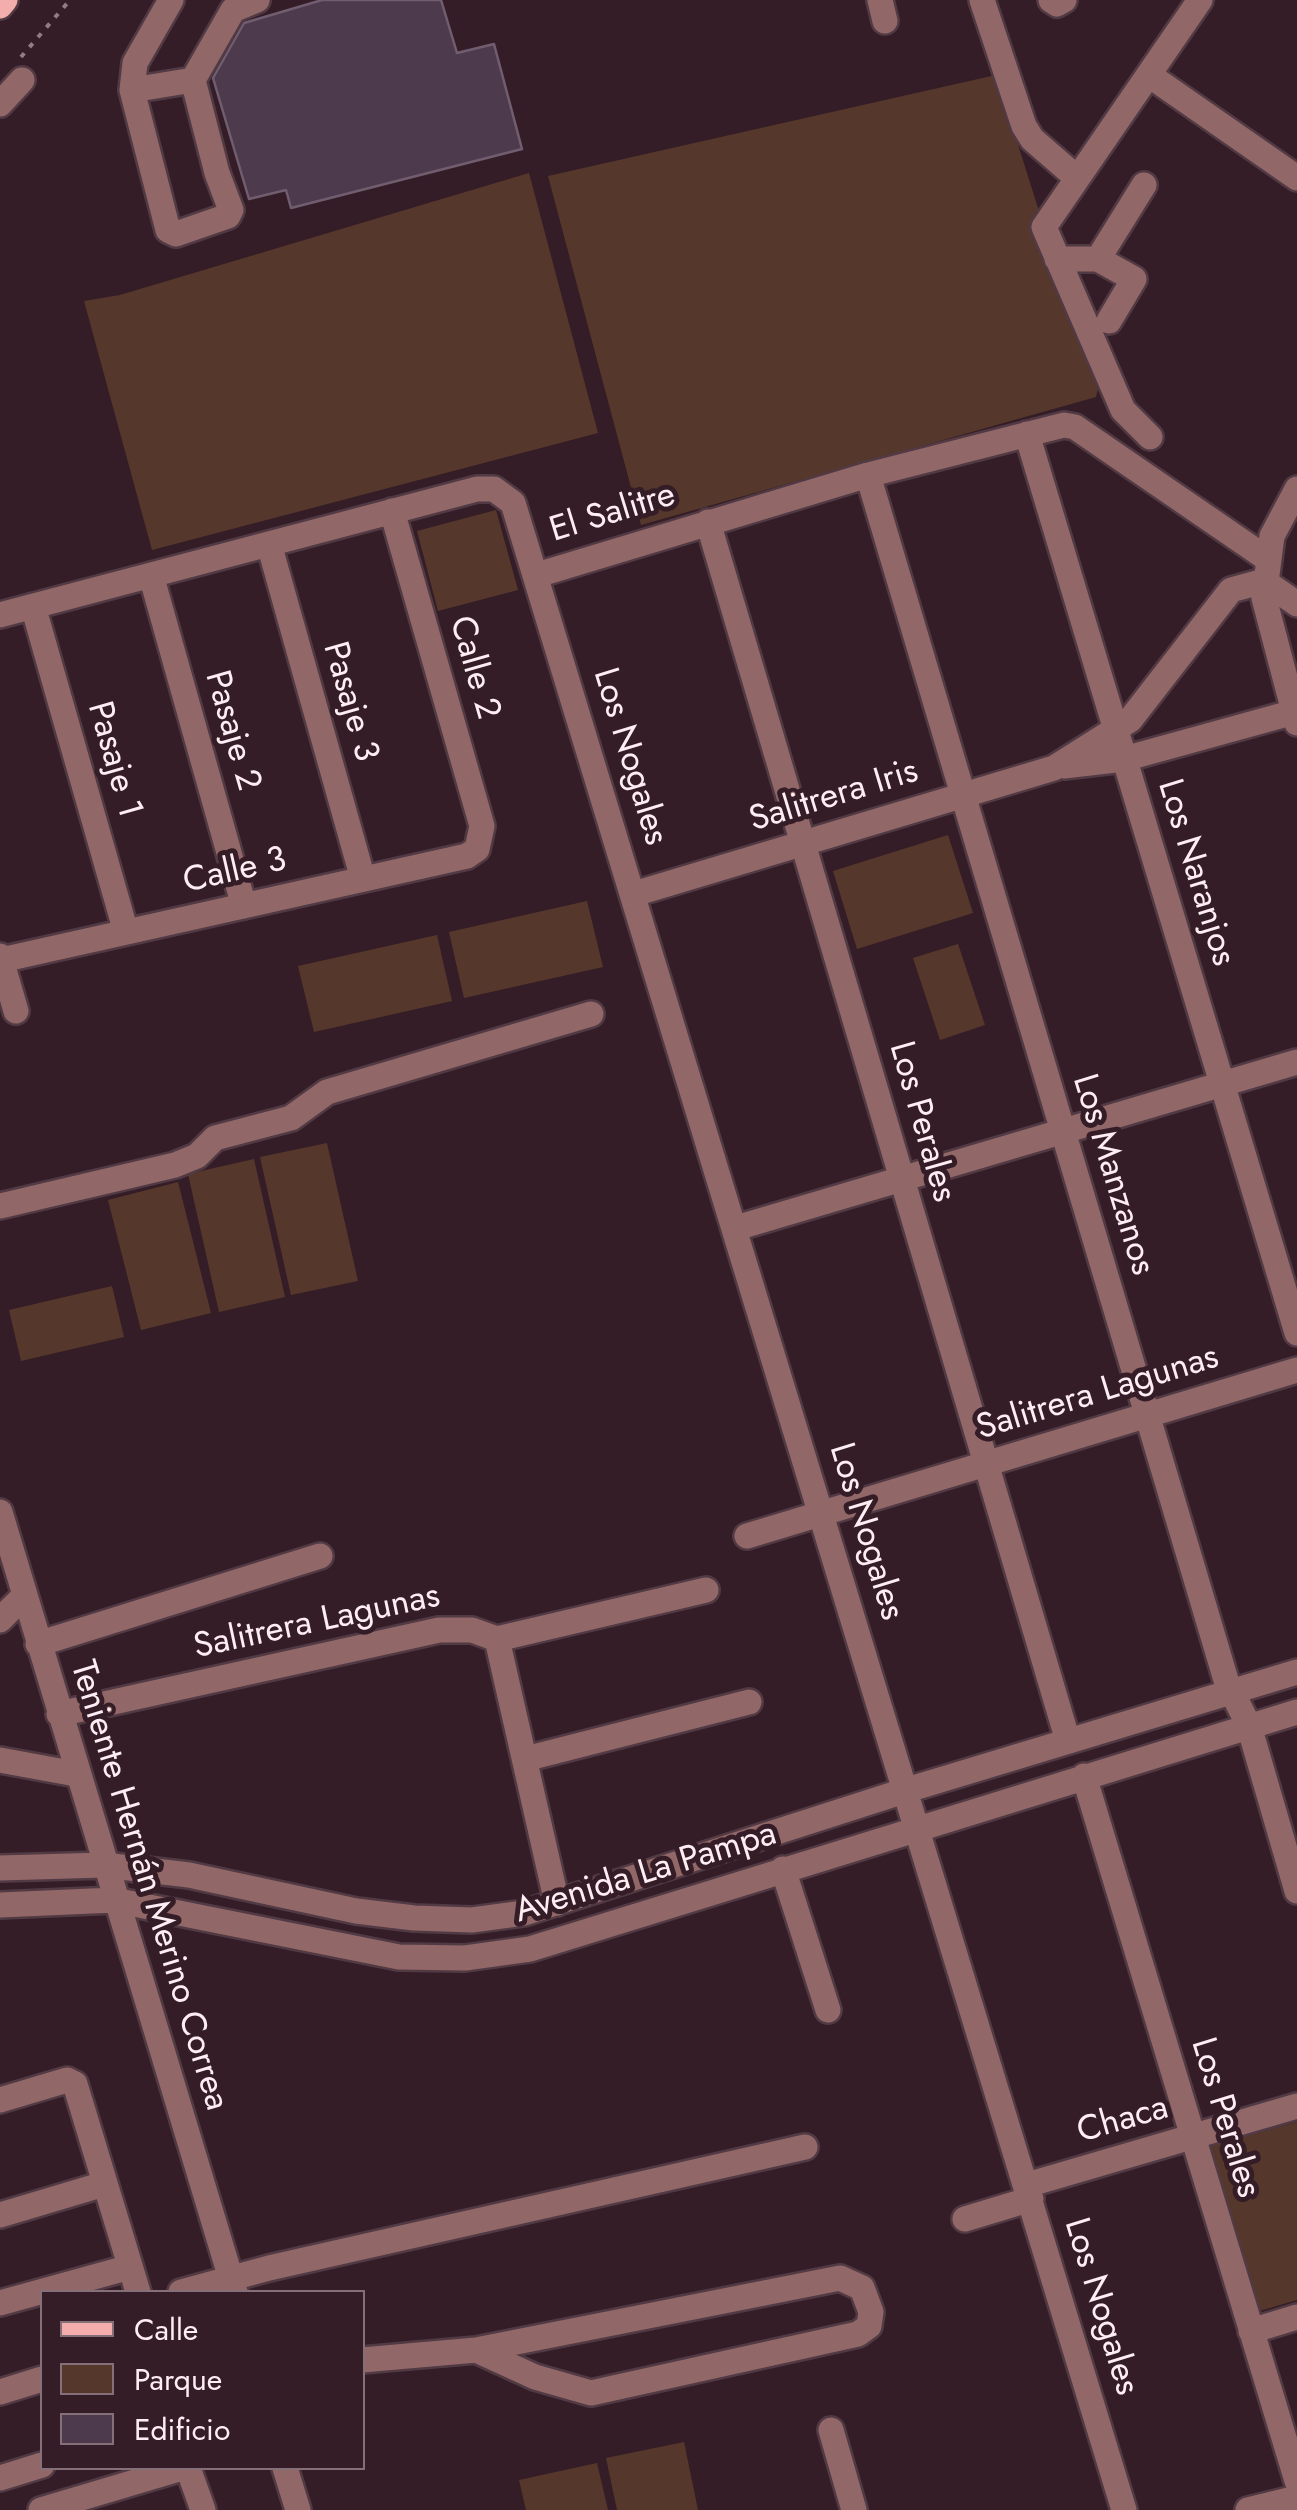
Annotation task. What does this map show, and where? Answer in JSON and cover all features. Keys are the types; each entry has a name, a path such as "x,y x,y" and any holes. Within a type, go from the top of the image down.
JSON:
{"main road":[{"path":"0,6 5,0"}],"street":[{"path":"170,0 134,62 132,90 168,230 176,234 228,216 231,210 217,173 193,80 233,10 257,0"},
{"path":"982,0 1024,126 1032,139 1077,178"},
{"path":"1050,0 1057,4 1064,0"},
{"path":"1150,436 1123,410 1044,227 1200,0"},
{"path":"0,104 20,70"},
{"path":"1148,75 1297,178"},
{"path":"132,90 193,80"},
{"path":"1098,259 1144,185"},
{"path":"1057,259 1098,259 1134,279 1109,321"},
{"name":"El Salitre","path":"0,614 477,488 494,489 508,497 517,510 536,575 868,475 1026,434 1075,426 1265,570 1297,604"},
{"name":"Los Naranjos","path":"1026,434 1297,1332"},
{"name":"Los Manzanos","path":"868,475 1230,1692 1249,1726 1297,1891"},
{"path":"1294,493 1265,570 1269,631 1295,718"},
{"name":"Calle 2","path":"392,511 482,826 480,844"},
{"name":"Los Perales","path":"708,522 1068,1741"},
{"name":"Pasaje 3","path":"268,544 362,879"},
{"name":"Salitrera Iris","path":"1054,768 1116,732 1154,693 1225,596 1265,570"},
{"name":"Pasaje 2","path":"151,575 244,906"},
{"name":"Los Nogales","path":"536,575 1124,2510"},
{"name":"Pasaje 1","path":"33,606 126,932"},
{"name":"Salitrera Iris","path":"634,894 1054,768 1124,759 1295,718"},
{"name":"Calle 3","path":"1,958 468,856 480,844"},
{"path":"1,958 16,1011"},
{"path":"0,1206 175,1165 197,1156 215,1138 292,1118 327,1092 591,1014"},
{"path":"736,1228 1297,1062"},
{"name":"Salitrera Lagunas","path":"748,1536 1297,1370"},
{"name":"Teniente Hernán Merino Correa","path":"0,1512 232,2286"},
{"path":"38,1644 320,1556"},
{"name":"Salitrera Lagunas","path":"58,1714 439,1630 472,1630 497,1639 706,1590"},
{"path":"0,1620 24,1596"},
{"path":"497,1639 556,1903"},
{"name":"Avenida La Pampa","path":"0,1868 104,1865 189,1875 356,1911 414,1918 472,1920 524,1914 907,1790 1297,1672"},
{"path":"525,1759 749,1702"},
{"name":"Avenida La Pampa","path":"0,1905 114,1900 399,1957 465,1958 530,1949 1297,1712"},
{"path":"0,1760 76,1774"},
{"name":"Los Perales","path":"1084,1776 1297,2481"},
{"path":"783,1869 828,2010"},
{"path":"0,2100 67,2080 74,2084 137,2290"},
{"name":"Chaca","path":"965,2219 1029,2192 1193,2136 1297,2106"},
{"path":"198,2290 232,2286 804,2147"},
{"path":"0,2215 104,2184"},
{"path":"47,2290 130,2267"},
{"path":"365,2360 476,2350 840,2278 862,2288 871,2312 868,2326 858,2334 591,2394 535,2377 476,2350"},
{"path":"0,2303 40,2292"},
{"path":"1252,2331 1297,2317"},
{"path":"0,2392 40,2380"},
{"path":"830,2430 854,2510"},
{"path":"0,2478 40,2467"},
{"path":"42,2510 178,2470"},
{"path":"186,2470 203,2510"},
{"path":"287,2470 298,2510"},
{"path":"1248,2510 1297,2498"}],"path":[{"path":"20,70 70,0"}],"green space":[{"path":"996,75 1044,227 1101,375 1096,397 641,525 548,176"},
{"path":"529,173 598,433 152,550 84,301 120,295"},
{"path":"496,510 518,590 438,611 417,531"},
{"path":"948,835 973,913 857,949 833,871"},
{"path":"587,901 603,967 464,998 449,932"},
{"path":"437,935 452,1001 314,1032 298,966"},
{"path":"958,944 985,1025 940,1040 913,958"},
{"path":"327,1143 358,1281 291,1295 260,1157"},
{"path":"254,1159 285,1297 219,1312 188,1174"},
{"path":"178,1182 211,1313 141,1330 108,1200"},
{"path":"112,1286 124,1337 21,1361 9,1310"},
{"path":"1297,2122 1297,2300 1256,2312 1208,2146"},
{"path":"684,2442 698,2510 617,2510 606,2458"},
{"path":"597,2463 608,2510 526,2510 519,2480"}],"building":[{"path":"322,0 441,0 457,53 494,44 522,149 291,208 286,190 249,199 213,78 244,23"}]}
